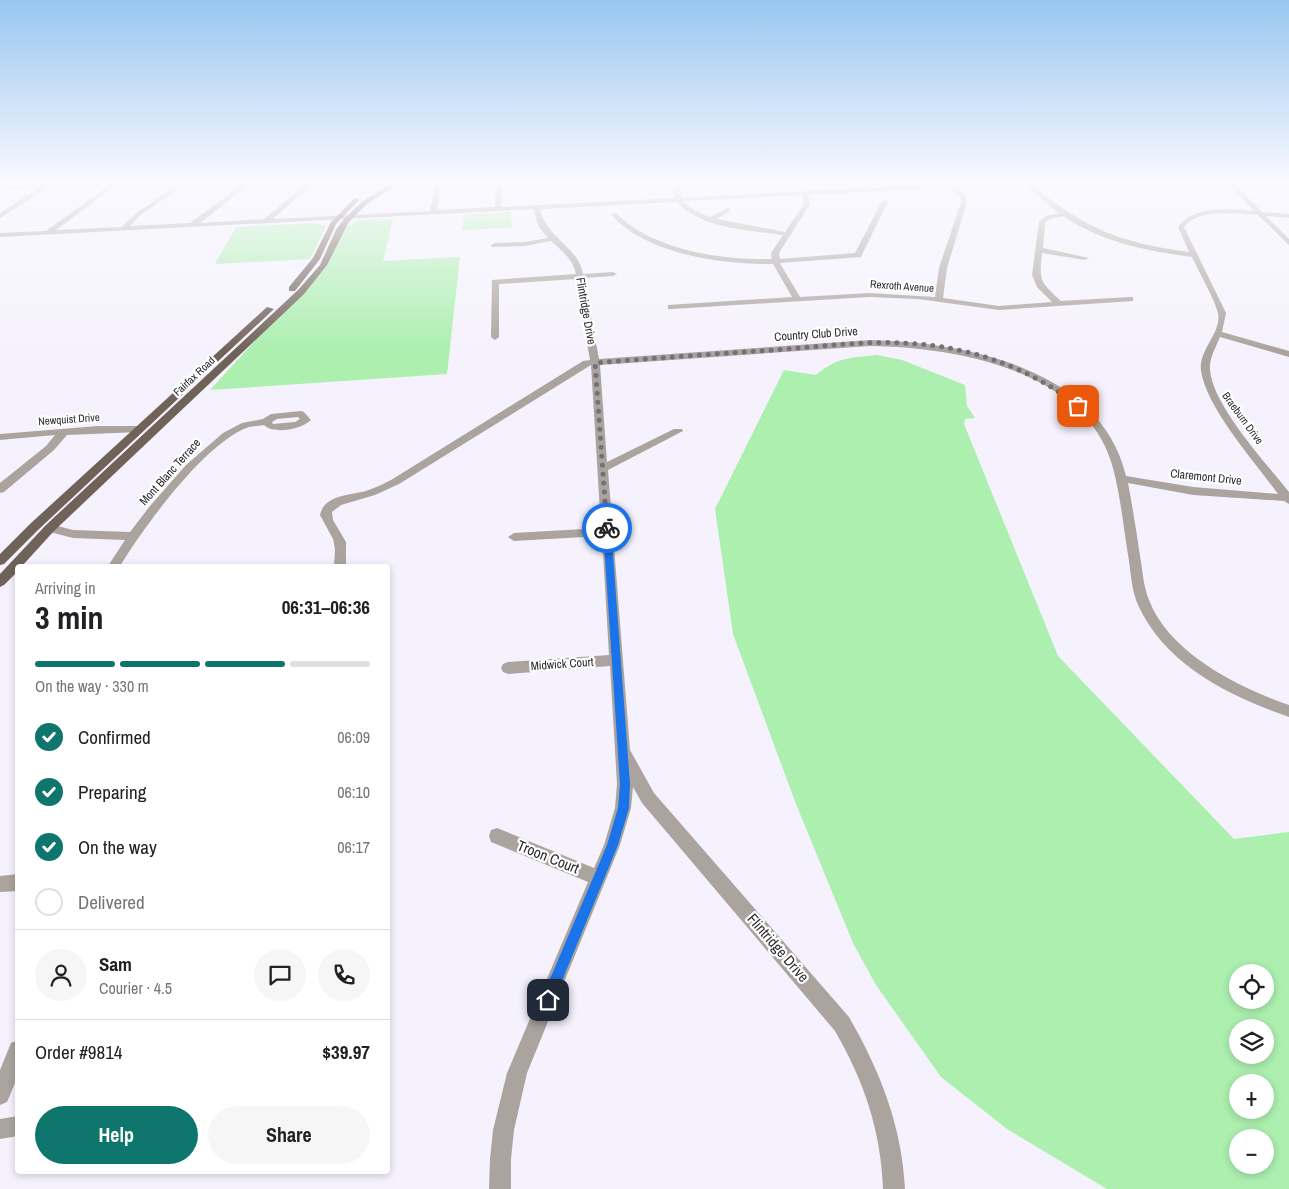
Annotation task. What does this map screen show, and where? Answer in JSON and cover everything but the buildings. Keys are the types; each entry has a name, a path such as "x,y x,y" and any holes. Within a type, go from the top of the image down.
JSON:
{"main road":[{"name":"Fairfax Road","path":"100,473 110,468 138,441 142,433 140,429 301,279 316,259 324,239"},
{"name":"Fairfax Road","path":"0,561 34,527 171,414 312,280 327,258 335,239"},
{"path":"171,414 172,410 188,395 185,387"},
{"path":"17,564 50,528 48,525 100,473"},
{"path":"0,582 15,566"}],"street":[{"path":"495,245 525,244 545,239"},
{"name":"Flintridge Drive","path":"500,1189 502,1137 508,1104 517,1073 618,829 623,808 625,784 595,363 578,267 572,256 553,239"},
{"path":"650,239 700,255 730,260 775,260 858,255 866,239"},
{"path":"783,239 777,249 775,260 797,299"},
{"path":"939,300 943,268 952,239"},
{"path":"1040,239 1037,279 1044,290 1059,304"},
{"path":"1121,239 1152,248 1194,255"},
{"name":"Braeburn Drive","path":"1187,239 1220,307 1222,320 1206,360 1205,370 1208,386 1218,405 1288,499"},
{"path":"1039,250 1085,258"},
{"path":"495,337 495,282 613,274"},
{"name":"Rexroth Avenue","path":"671,307 869,295 939,300 999,308 1130,299"},
{"path":"1217,333 1289,354"},
{"name":"Country Club Drive","path":"340,564 341,547 336,534 326,519 327,511 335,503 383,488 413,472 586,363 886,342 926,344 961,350 1022,371 1053,387 1078,406 1106,437 1116,460 1139,587 1146,609 1156,624 1182,652 1216,678 1253,698 1289,711"},
{"name":"Mont Blanc Terrace","path":"115,564 133,536 202,454 212,445 246,424 266,422"},
{"name":"Newquist Drive","path":"0,437 140,429"},
{"path":"603,468 678,431"},
{"path":"0,489 50,448 64,432"},
{"name":"Claremont Drive","path":"1120,478 1193,491 1288,499"},
{"path":"50,528 73,534 133,536"},
{"path":"514,537 607,532"},
{"name":"Midwick Court","path":"508,668 616,660"},
{"name":"Flintridge Drive","path":"621,728 628,762 648,798 825,1003 858,1050 871,1078 882,1110 890,1143 894,1189"},
{"name":"Troon Court","path":"497,836 599,878"},
{"path":"0,884 15,882"},
{"path":"0,1095 15,1058"},
{"path":"0,1128 15,1126"}],"green space":[{"path":"229,239 319,239 310,259 215,264"},
{"path":"340,239 388,239 383,261 460,257 447,374 210,390 329,260"},
{"path":"877,355 902,360 965,385 967,406 975,418 965,419 964,424 1058,656 1234,839 1289,832 1289,1189 1107,1189 1007,1129 941,1077 876,985 853,943 796,804 733,634 715,509 784,370 816,375 831,365 851,358"}],"way so far":[{"path":"607,528 595,363 902,342 961,350 1006,364 1053,387 1078,406"}],"route":[{"path":"548,1000 612,845 623,808 625,784 607,528"}]}
